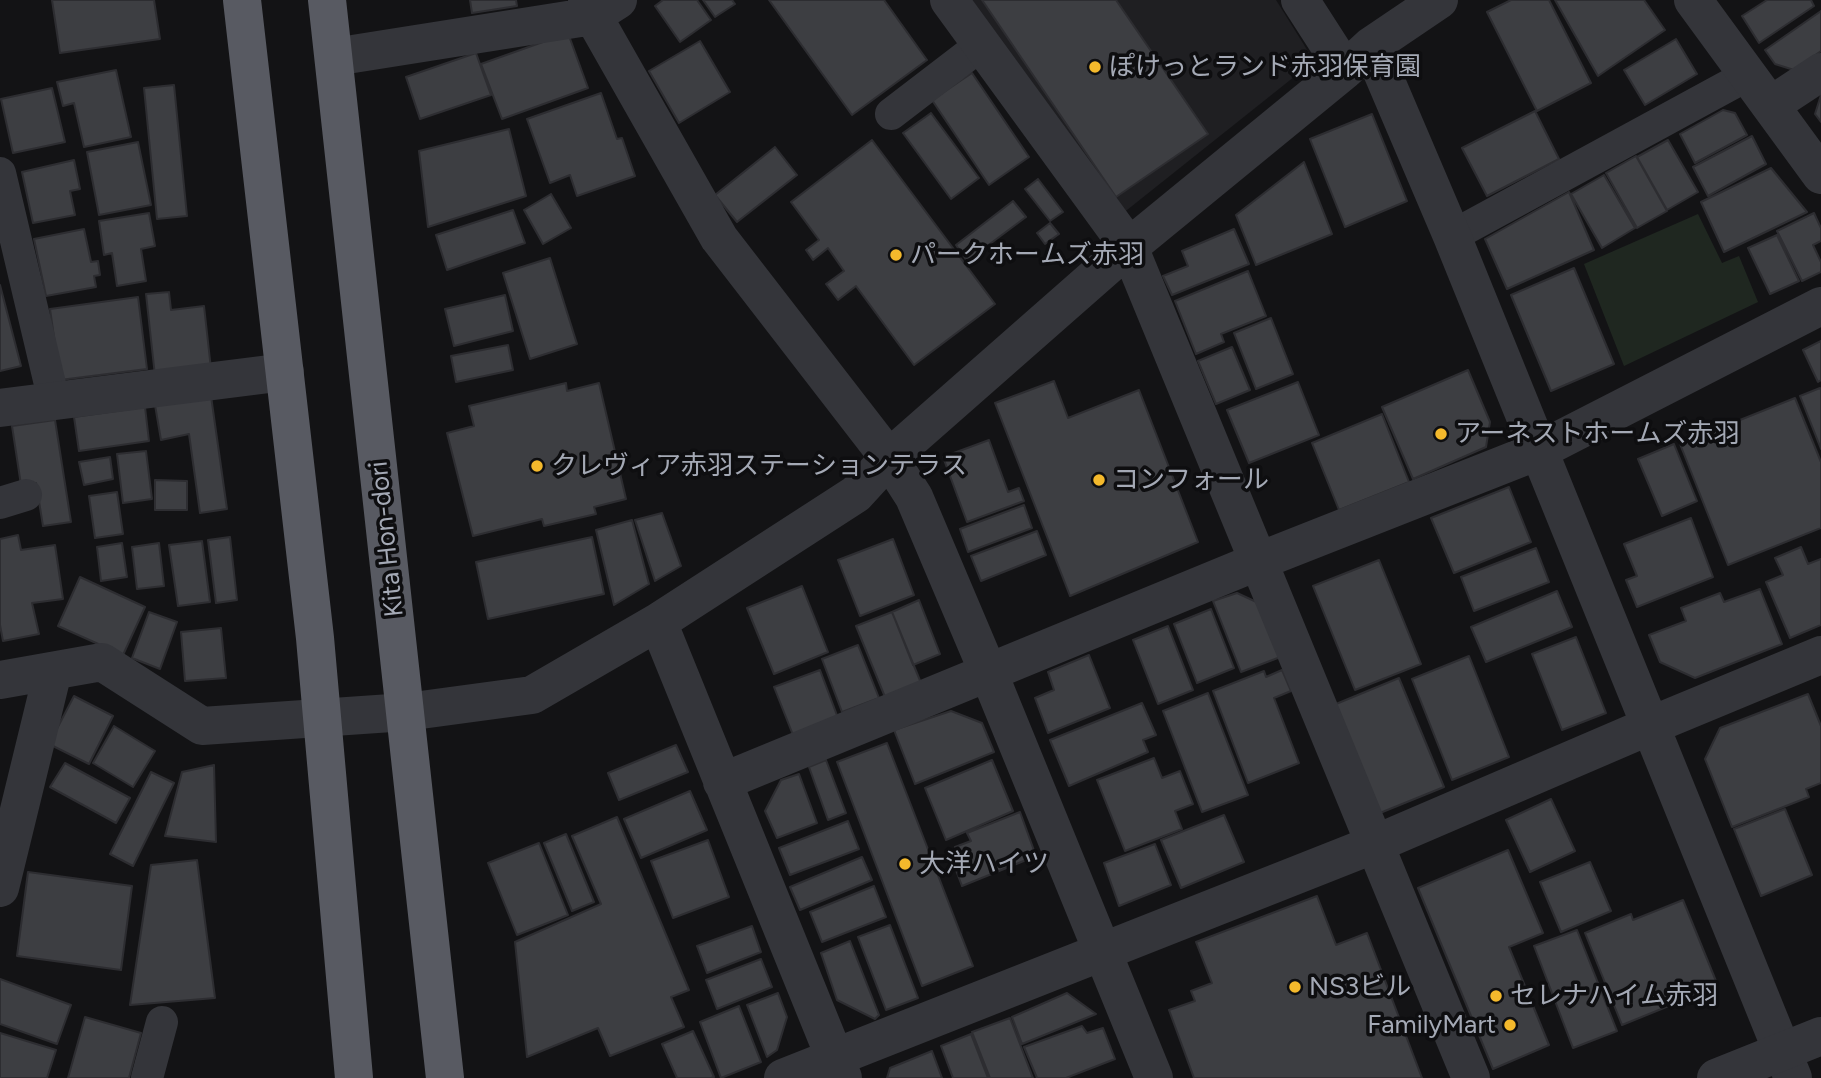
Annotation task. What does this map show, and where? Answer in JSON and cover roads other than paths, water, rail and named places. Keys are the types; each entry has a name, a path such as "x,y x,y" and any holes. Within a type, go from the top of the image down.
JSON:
{"highway":[{"path":"242,0 322,718 354,1078"},
{"name":"Kita Hon-dori","path":"327,0 445,1078"}],"street":[{"path":"949,0 1129,247 1471,1078"},
{"path":"1300,0 1358,58 1452,236 1788,1065"},
{"path":"1,677 102,662 202,726 406,712 532,695 657,622 856,494 889,458 1129,247 1358,58 1439,0"},
{"path":"1693,0 1821,175"},
{"path":"334,57 599,5 719,238 889,458 914,497 1154,1078"},
{"path":"1771,104 1821,72"},
{"path":"722,782 1259,561 1538,451 1821,306"},
{"path":"0,408 285,372"},
{"path":"657,622 839,1068"},
{"path":"783,1078 839,1068 1101,951 1375,844 1821,655"},
{"path":"0,885 53,671"},
{"path":"1716,1078 1788,1065 1821,1036"}],"lane":[{"path":"891,114 981,45"},
{"path":"1452,236 1748,75"},
{"path":"0,173 54,401"},
{"path":"147,1078 162,1022"}],"place":[{"name":"ぽけっとランド赤羽保育園","path":"1095,67"},
{"name":"パークホームズ赤羽","path":"896,255"},
{"name":"アーネストホームズ赤羽","path":"1441,434"},
{"name":"クレヴィア赤羽ステーションテラス","path":"537,466"},
{"name":"コンフォール","path":"1099,480"},
{"name":"大洋ハイツ","path":"905,864"},
{"name":"NS3ビル","path":"1295,987"},
{"name":"セレナハイム赤羽","path":"1496,996"},
{"name":"FamilyMart","path":"1510,1025"}]}
